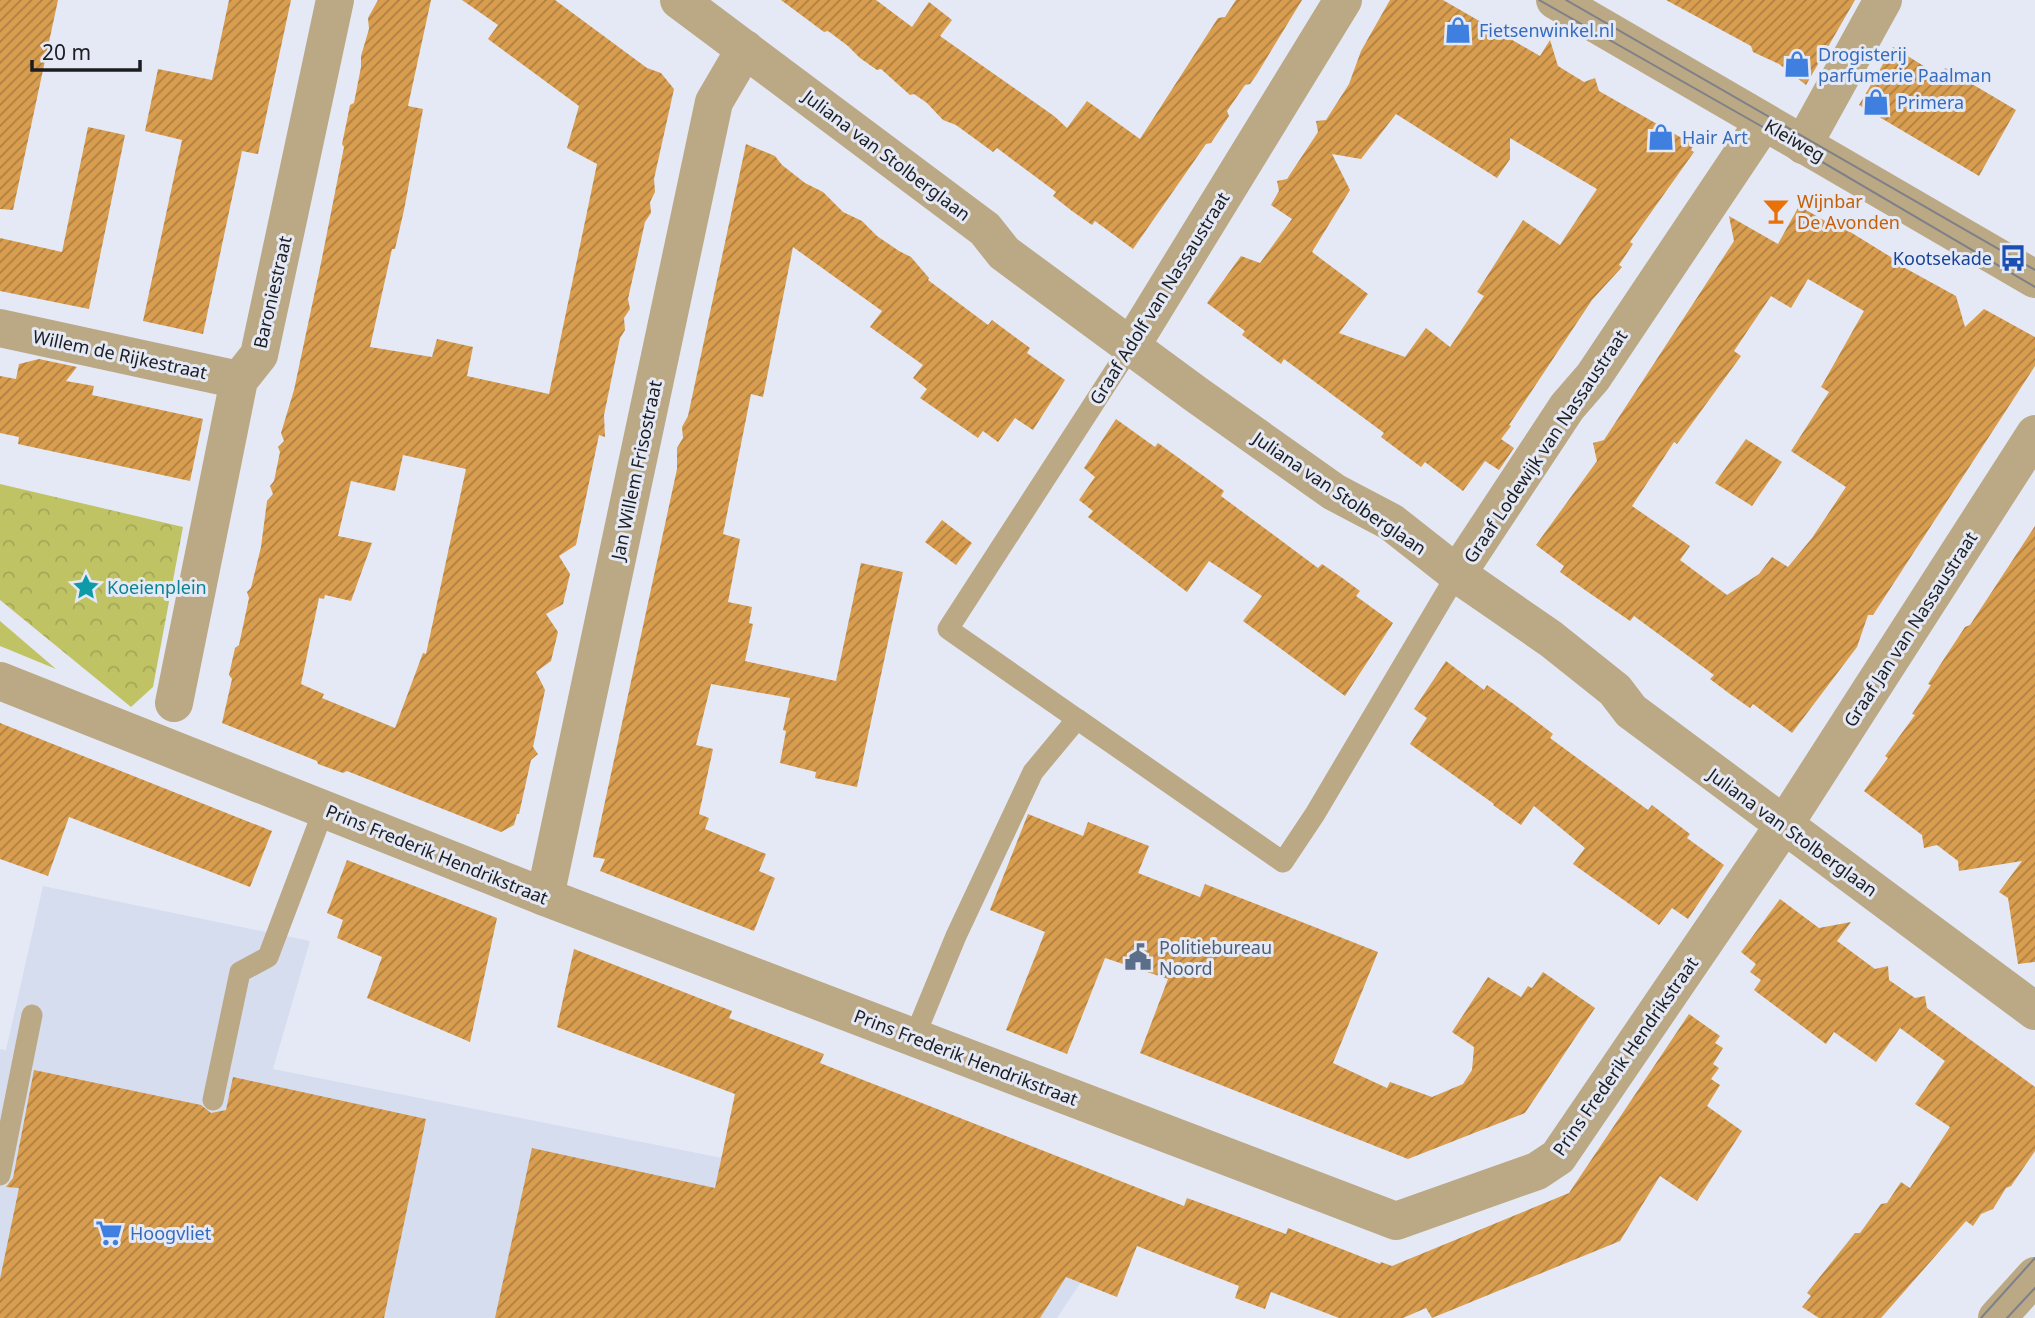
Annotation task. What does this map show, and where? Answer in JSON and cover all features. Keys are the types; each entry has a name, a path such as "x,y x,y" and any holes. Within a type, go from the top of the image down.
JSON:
{"street":[{"name":"Baroniestraat","path":"174,703 239,380 259,355 335,0"},
{"name":"Juliana van Stolberglaan","path":"679,0 985,229 1004,253 1131,346 1334,492 1391,522 1457,574 1552,639 1615,690 1630,711 2035,1011"},
{"name":"Graaf Adolf van Nassaustraat","path":"1131,346 1343,0"},
{"name":"Kleiweg","path":"1555,0 2035,279"},
{"path":"1803,145 1883,0"},
{"name":"Jan Willem Frisostraat","path":"545,897 714,102 745,49"},
{"name":"Graaf Lodewijk van Nassaustraat","path":"1457,574 1567,407 1593,377 1765,123"},
{"name":"Willem de Rijkestraat","path":"0,328 239,380"},
{"name":"Graaf Jan van Nassaustraat","path":"1784,825 2035,434"},
{"name":"Prins Frederik Hendrikstraat","path":"0,681 545,897 1396,1221 1537,1171 1558,1157 1784,825"},
{"path":"1997,1318 2035,1276"}],"lane":[{"name":"Graaf Adolf van Nassaustraat","path":"1077,719 948,629 1131,346"},
{"name":"Graaf Lodewijk van Nassaustraat","path":"1077,719 1283,862 1315,814 1457,574"},
{"path":"914,1038 956,936 1033,772 1077,719"},
{"path":"213,1100 240,972 268,957 324,809"},
{"path":"0,1175 32,1015"}],"shaded area":[{"path":"43,886 310,941 273,1069 722,1158 1095,1261 1057,1318 0,1318 0,1049 6,1050"}],"green space":[{"name":"Koeienplein","path":"0,484 183,527 153,687 131,707 0,600"},
{"path":"0,621 56,669 0,646"}],"building":[{"path":"0,0 58,0 13,210 0,209"},
{"path":"229,0 291,0 258,154 242,151 203,334 143,321 182,140 145,131 158,69 212,80"},
{"path":"378,0 431,0 408,106 423,109 404,210 395,249 392,249 370,347 432,357 437,339 473,347 467,376 549,394 597,164 567,148 579,106 488,39 498,25 462,0 555,0 647,68 661,73 674,89 654,179 655,192 650,202 651,213 645,222 628,299 630,309 624,318 625,330 620,338 604,415 605,437 599,435 576,545 559,556 570,574 563,604 546,614 558,632 551,661 536,672 545,690 533,747 538,754 531,760 514,825 501,832 347,771 343,773 318,764 317,761 222,723 232,679 229,675 235,648 239,645 249,598 247,592 251,588 261,547 267,501 273,494 270,486 274,481 280,452 278,447 284,441 281,433 294,390 321,263 350,105 354,103 361,56 369,29 368,18","holes":["403,455 466,469 426,654 423,653 395,728 322,698 324,694 301,684 319,598 324,599 325,595 351,601 372,543 338,536 351,481 395,491"]},
{"path":"781,0 876,0 912,27 929,2 952,20 940,36 1067,128 1087,101 1140,139 1218,18 1225,17 1236,0 1302,0 1257,74 1250,84 1245,85 1227,111 1229,116 1211,143 1206,144 1133,249 1095,221 1092,225 1072,211 1053,196 1056,192 997,148 993,152 956,125 943,120 927,103 914,94 910,95 881,69 877,70 828,31 824,32"},
{"path":"1390,0 1443,0 1540,56 1550,40 1558,66 1584,82 1595,78 1599,91 1694,145 1691,150 1694,152 1630,242 1633,244 1619,265 1622,267 1592,300 1509,425 1511,426 1501,439 1514,448 1499,470 1485,461 1463,491 1425,462 1421,467 1381,437 1384,433 1284,359 1281,364 1242,335 1245,331 1207,303 1241,256 1260,263 1292,219 1271,205 1279,191 1277,181 1287,179 1318,132 1316,121 1326,120 1349,84 1361,51","holes":["1396,114 1497,178 1510,159 1510,138 1597,189 1560,245 1523,220 1477,292 1484,296 1450,347 1426,328 1405,357 1339,333 1368,294 1312,252 1350,190 1332,154 1361,159"]},
{"path":"1666,0 1855,0 1806,85 1779,64 1753,52 1751,46"},
{"path":"1893,47 1940,76 1945,68 2016,110 1979,176 1859,105"},
{"path":"88,127 125,135 89,309 0,291 0,238 62,252"},
{"path":"746,144 775,156 805,183 823,192 843,212 862,221 877,236 911,257 928,280 988,325 992,320 1030,348 1027,353 1065,380 1033,430 1015,418 998,442 983,431 978,438 920,398 927,389 913,378 923,365 870,327 882,311 793,247 763,397 751,394 723,534 740,539 728,602 752,607 749,623 753,624 745,661 836,681 861,563 903,572 857,787 815,778 816,772 780,763 790,698 711,684 696,745 713,749 699,814 709,818 705,829 766,854 759,871 775,878 754,931 600,871 605,859 593,857 677,469 677,448 683,438 682,427 688,416"},
{"path":"1799,206 1834,226 1839,225 1894,259 1894,262 1956,296 1965,327 1984,309 2035,337 2035,366 1873,615 1868,615 1857,647 1792,733 1753,704 1750,708 1730,694 1710,679 1714,675 1634,616 1630,621 1560,572 1564,566 1536,545 1597,461 1593,443 1604,440 1734,241 1729,216 1778,244","holes":["1808,279 1864,311 1821,387 1829,392 1791,451 1846,487 1812,538 1788,567 1772,557 1759,574 1727,595 1680,560 1690,546 1632,506 1674,442 1677,444 1741,356 1734,351 1771,296 1791,308"]},
{"path":"39,359 77,367 66,381 94,386 92,395 203,419 190,481 18,444 19,437 0,433 0,376 16,379 19,364"},
{"path":"1116,419 1155,447 1158,443 1224,491 1221,496 1318,568 1322,564 1341,577 1360,591 1356,596 1393,623 1345,696 1243,621 1262,596 1209,561 1187,592 1088,517 1093,511 1079,500 1095,477 1084,468"},
{"path":"1746,439 1782,462 1752,506 1715,483"},
{"path":"942,520 972,543 956,565 925,542"},
{"path":"2035,526 2035,962 2018,964 2008,898 1999,892 2022,861 1959,871 1958,861 1937,845 1924,848 1922,835 1864,791 1915,715 1912,714 1931,685 1928,684 1940,665 1965,627 1970,625"},
{"path":"1446,661 1484,690 1487,685 1515,705 1553,734 1550,738 1648,810 1652,805 1690,834 1687,838 1724,865 1688,919 1672,908 1659,925 1573,864 1585,848 1534,806 1521,825 1410,744 1427,718 1414,709"},
{"path":"0,723 272,831 250,887 69,817 48,876 0,859"},
{"path":"1028,814 1083,836 1088,822 1149,846 1138,873 1200,897 1205,884 1378,952 1333,1063 1387,1088 1390,1082 1432,1097 1463,1084 1472,1070 1474,1047 1452,1032 1488,977 1521,997 1528,986 1532,988 1543,972 1595,1008 1525,1113 1408,1159 1140,1053 1168,979 1105,958 1067,1054 1006,1030 1045,932 990,910"},
{"path":"347,860 497,918 470,1042 367,998 382,957 337,938 343,920 327,913"},
{"path":"1780,899 1819,928 1851,922 1837,941 1875,969 1888,966 1889,980 1915,998 1925,996 1927,1008 2035,1087 2035,1151 1993,1209 1981,1214 1973,1226 1966,1221 1881,1318 1819,1318 1802,1307 1811,1296 1807,1293 1855,1233 1860,1233 1881,1204 1887,1203 1901,1182 1910,1188 1950,1127 1915,1104 1945,1061 1900,1028 1876,1062 1834,1032 1826,1044 1754,990 1761,980 1750,972 1756,964 1741,952"},
{"path":"574,949 732,1011 729,1018 824,1054 820,1063 1184,1206 1187,1198 1286,1234 1288,1228 1380,1264 1381,1262 1392,1266 1569,1193 1689,1014 1720,1036 1715,1043 1723,1048 1713,1064 1719,1068 1711,1079 1720,1085 1707,1106 1742,1131 1697,1201 1660,1176 1620,1241 1432,1318 1426,1308 1403,1318 1339,1318 1271,1292 1265,1309 1235,1298 1239,1286 1137,1246 1117,1297 1066,1277 1040,1318 495,1318 532,1148 715,1188 735,1094 557,1027"},
{"path":"34,1070 201,1105 211,1113 226,1110 233,1077 426,1119 384,1318 0,1318 0,1279 19,1188 6,1187 13,1178"}],"tram line":[{"path":"1539,0 1761,126 2035,287"},
{"path":"1566,0 2035,270"},
{"path":"1981,1318 2035,1258"},
{"path":"2007,1318 2035,1288"}],"place":[{"name":"Fietsenwinkel.nl","path":"1458,30"},
{"name":"Drogisterij parfumerie Paalman","path":"1797,64"},
{"name":"Primera","path":"1876,102"},
{"name":"Hair Art","path":"1661,137"},
{"name":"Wijnbar De Avonden","path":"1776,211"},
{"name":"Kootsekade","path":"2013,258"},
{"name":"Koeienplein","path":"86,587"},
{"name":"Politiebureau Noord","path":"1138,957"},
{"name":"Hoogvliet","path":"109,1233"}]}
